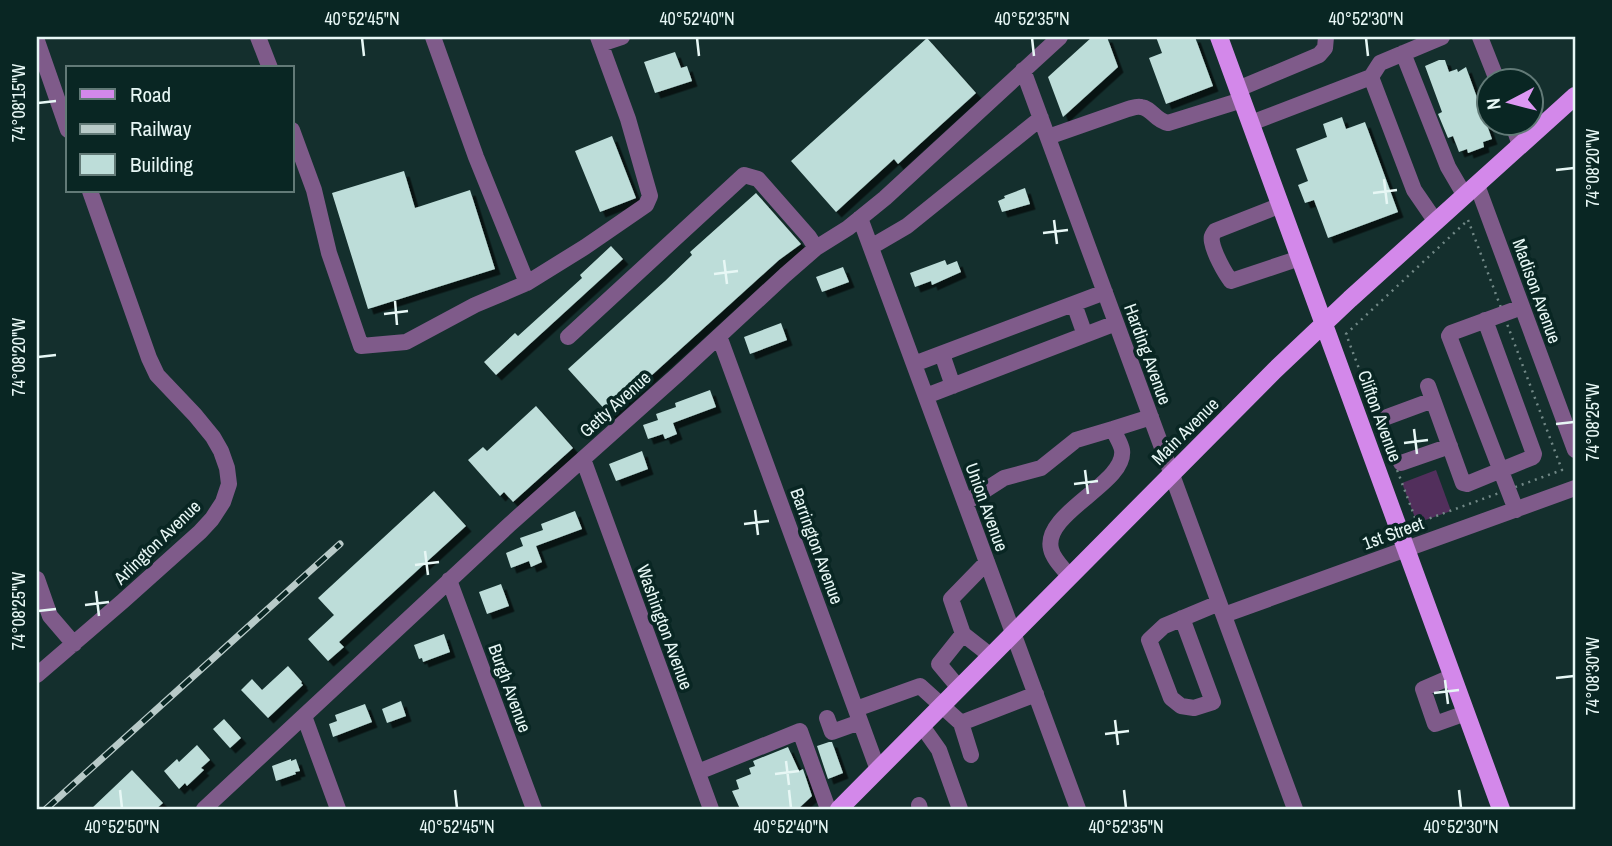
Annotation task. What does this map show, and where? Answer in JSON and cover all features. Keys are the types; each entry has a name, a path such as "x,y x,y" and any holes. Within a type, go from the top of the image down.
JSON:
{"main road":[{"name":"Clifton Avenue","path":"1219,37 1501,809"},
{"name":"Main Avenue","path":"839,809 1275,370 1575,96"}],"street":[{"path":"258,37 269,66"},
{"path":"433,37 476,157 527,283"},
{"path":"294,135 314,190 329,253 361,345 407,342 475,305 527,283 646,205 650,196 625,111 600,40 622,37"},
{"name":"Getty Avenue","path":"204,809 449,580 816,248 885,198 1060,37"},
{"path":"1048,137 1141,107 1149,110 1159,121 1168,123 1240,94 1318,55 1325,48 1326,37"},
{"path":"1251,123 1371,77 1380,63 1442,37"},
{"path":"1480,37 1491,66"},
{"path":"37,41 66,124"},
{"name":"Madison Avenue","path":"1403,53 1448,167 1471,190 1522,307 1575,450"},
{"name":"Harding Avenue","path":"1023,70 1295,809"},
{"path":"1371,77 1414,190 1436,222"},
{"path":"871,247 907,226 1041,118"},
{"path":"1517,136 1520,145"},
{"path":"568,337 744,175 758,179 810,237 816,248"},
{"name":"Arlington Avenue","path":"37,675 206,525 223,502 229,484 227,468 213,437 157,375 153,367 90,192"},
{"path":"1280,205 1215,231 1212,243 1231,281 1300,258"},
{"name":"Union Avenue","path":"860,218 1078,809"},
{"path":"914,364 1105,292"},
{"path":"1074,303 1085,335"},
{"path":"1516,510 1449,336 1522,307"},
{"path":"1387,417 1430,393 1465,484 1532,459 1534,454 1485,320"},
{"path":"926,396 1116,323"},
{"name":"Barrington Avenue","path":"719,336 878,770"},
{"path":"942,354 953,386"},
{"path":"965,503 1004,478 1041,468 1076,440 1151,417"},
{"path":"1070,577 1051,551 1051,538 1059,523 1118,467 1122,451 1113,429"},
{"path":"1401,463 1450,446"},
{"name":"Washington Avenue","path":"583,459 712,809"},
{"name":"1st Street","path":"1182,618 1213,702 1194,708 1181,706 1171,698 1149,640 1164,626 1182,618 1221,609 1406,549 1575,488"},
{"path":"987,562 951,599 963,634 991,656"},
{"path":"37,579 50,616 74,644"},
{"name":"Burgh Avenue","path":"449,580 534,809"},
{"path":"959,688 939,664 963,634"},
{"path":"1453,676 1423,689 1435,724 1466,713"},
{"path":"827,718 832,732 858,716 920,686 961,723 971,755"},
{"path":"961,723 1036,694"},
{"path":"304,716 338,809"},
{"path":"922,726 939,750 960,809"},
{"path":"698,772 800,731 828,809"}],"shaded area":[{"path":"1436,470 1451,511 1417,523 1402,483"}],"building":[{"path":"1092,37 1107,37 1118,67 1063,117 1048,77"},
{"path":"1156,37 1195,37 1213,86 1166,104 1149,58 1162,53"},
{"path":"927,38 976,93 898,164 894,159 836,212 791,161"},
{"path":"675,52 681,68 687,66 692,81 655,93 644,62"},
{"path":"1445,60 1449,72 1457,69 1458,72 1466,67 1476,95 1476,136 1491,136 1492,139 1483,142 1484,147 1468,153 1467,149 1459,152 1453,136 1448,138 1438,114 1442,112 1425,66"},
{"path":"1342,117 1346,129 1365,122 1398,212 1328,238 1314,200 1305,203 1298,185 1308,181 1296,149 1327,137 1323,124"},
{"path":"612,136 636,198 600,212 575,151"},
{"path":"404,171 415,208 470,190 495,269 368,309 332,193"},
{"path":"1025,188 1030,204 1002,212 998,201"},
{"path":"756,193 801,244 779,260 609,414 568,369"},
{"path":"611,246 623,259 496,375 484,362 515,333 518,336 582,278 580,275"},
{"path":"945,260 947,265 957,261 961,272 932,285 931,281 915,287 910,273"},
{"path":"843,267 849,282 822,292 816,277"},
{"path":"781,323 787,340 750,354 744,337"},
{"path":"710,390 716,407 673,423 677,434 665,439 663,434 648,439 643,425 658,420 656,414 676,407 675,403"},
{"path":"536,406 573,448 513,502 504,492 500,496 468,460 483,447 487,451"},
{"path":"642,451 648,469 616,481 609,464"},
{"path":"434,491 466,526 339,642 344,647 328,661 308,639 334,615 318,598"},
{"path":"575,511 582,529 536,546 542,562 531,567 529,561 511,568 506,553 523,546 520,538 543,530 541,524"},
{"path":"501,584 509,606 487,614 479,592"},
{"path":"444,634 450,652 423,662 422,658 419,659 414,645"},
{"path":"288,666 303,685 268,718 241,690 252,679 262,690"},
{"path":"401,701 406,716 387,723 382,709"},
{"path":"365,704 372,722 333,737 329,724 337,721 335,715"},
{"path":"224,719 241,738 230,748 213,729"},
{"path":"832,742 843,773 828,779 817,746"},
{"path":"197,745 210,760 201,768 204,770 187,786 185,783 179,789 164,771 177,759 179,762"},
{"path":"788,747 799,771 803,769 812,796 798,809 740,809 732,791 739,789 736,780 751,774 749,768 755,766 753,761"},
{"path":"296,759 300,771 276,781 272,766"},
{"path":"132,770 163,803 156,809 91,809"}],"railway":[{"path":"46,809 340,544"}]}
